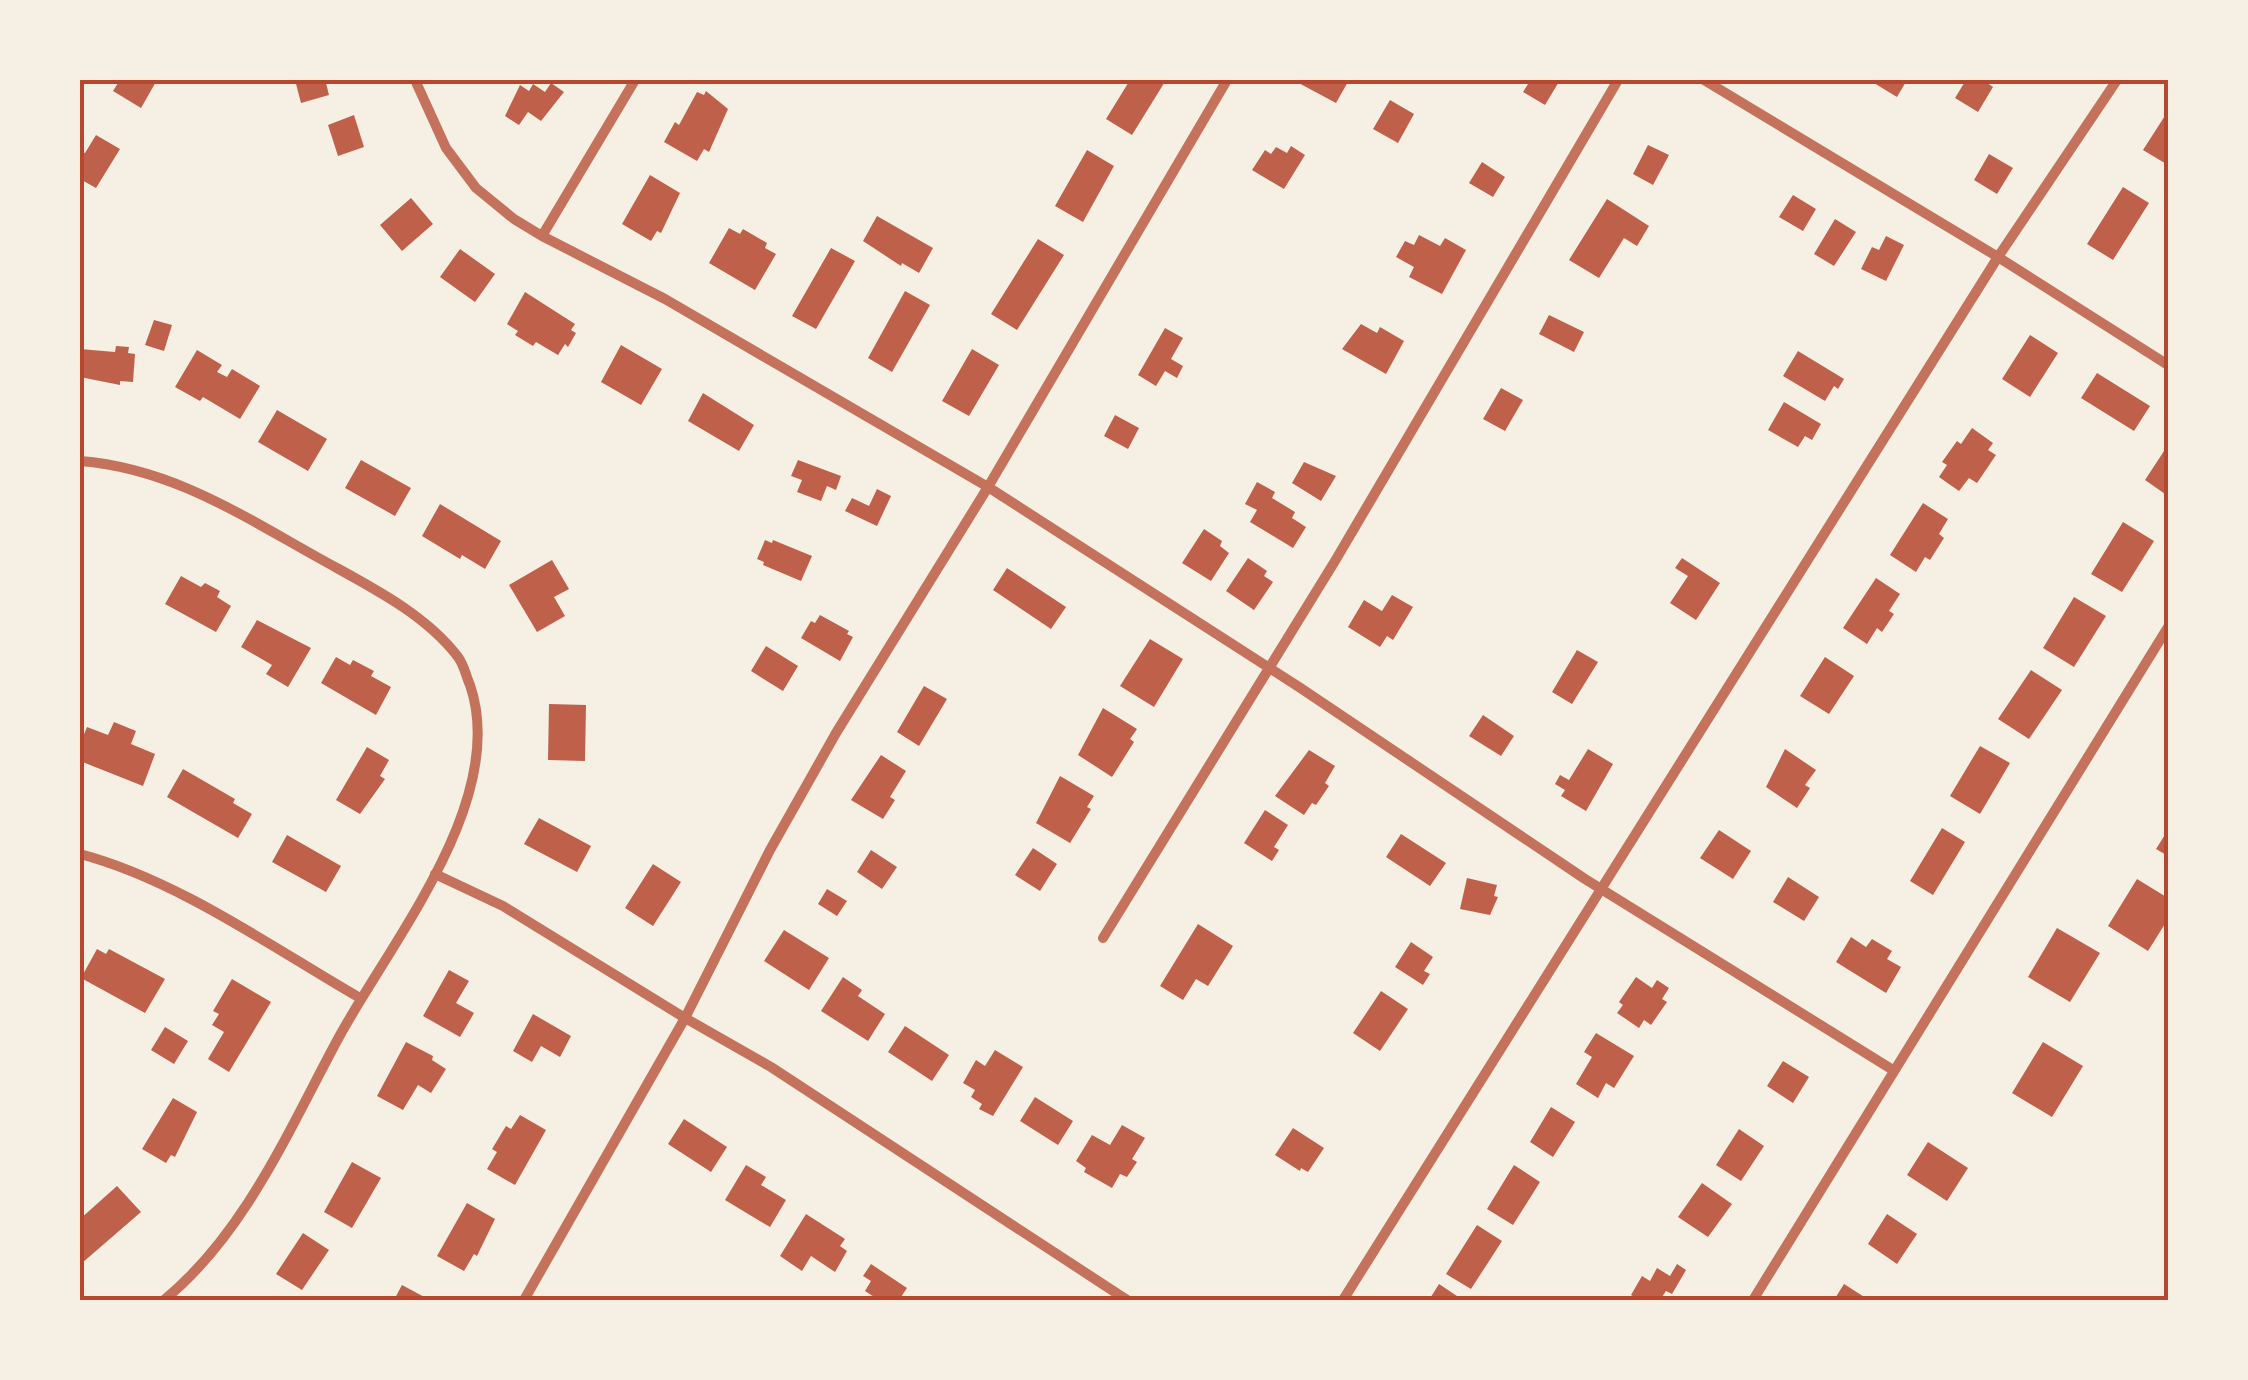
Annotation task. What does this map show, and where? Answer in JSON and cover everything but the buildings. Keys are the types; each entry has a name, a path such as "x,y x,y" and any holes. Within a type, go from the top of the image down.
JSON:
{"street":[{"path":"415,80 446,148 476,188 542,236 665,299 988,487 1268,667 1602,890 1893,1070"},
{"path":"542,236 635,80"},
{"path":"524,1300 685,1018 770,850 836,733 988,487 1227,80"},
{"path":"1103,938 1335,561 1618,80"},
{"path":"1704,80 2168,364"},
{"path":"1343,1300 1998,257 2117,80"},
{"path":"80,462 118,464 212,498 344,572 427,625 461,660 477,708 478,759 466,808 435,874 360,998 256,1189 214,1251 164,1300"},
{"path":"1753,1300 2168,627"},
{"path":"80,854 114,863 191,901 360,998"},
{"path":"435,874 503,906 771,1066 1127,1300"}]}
